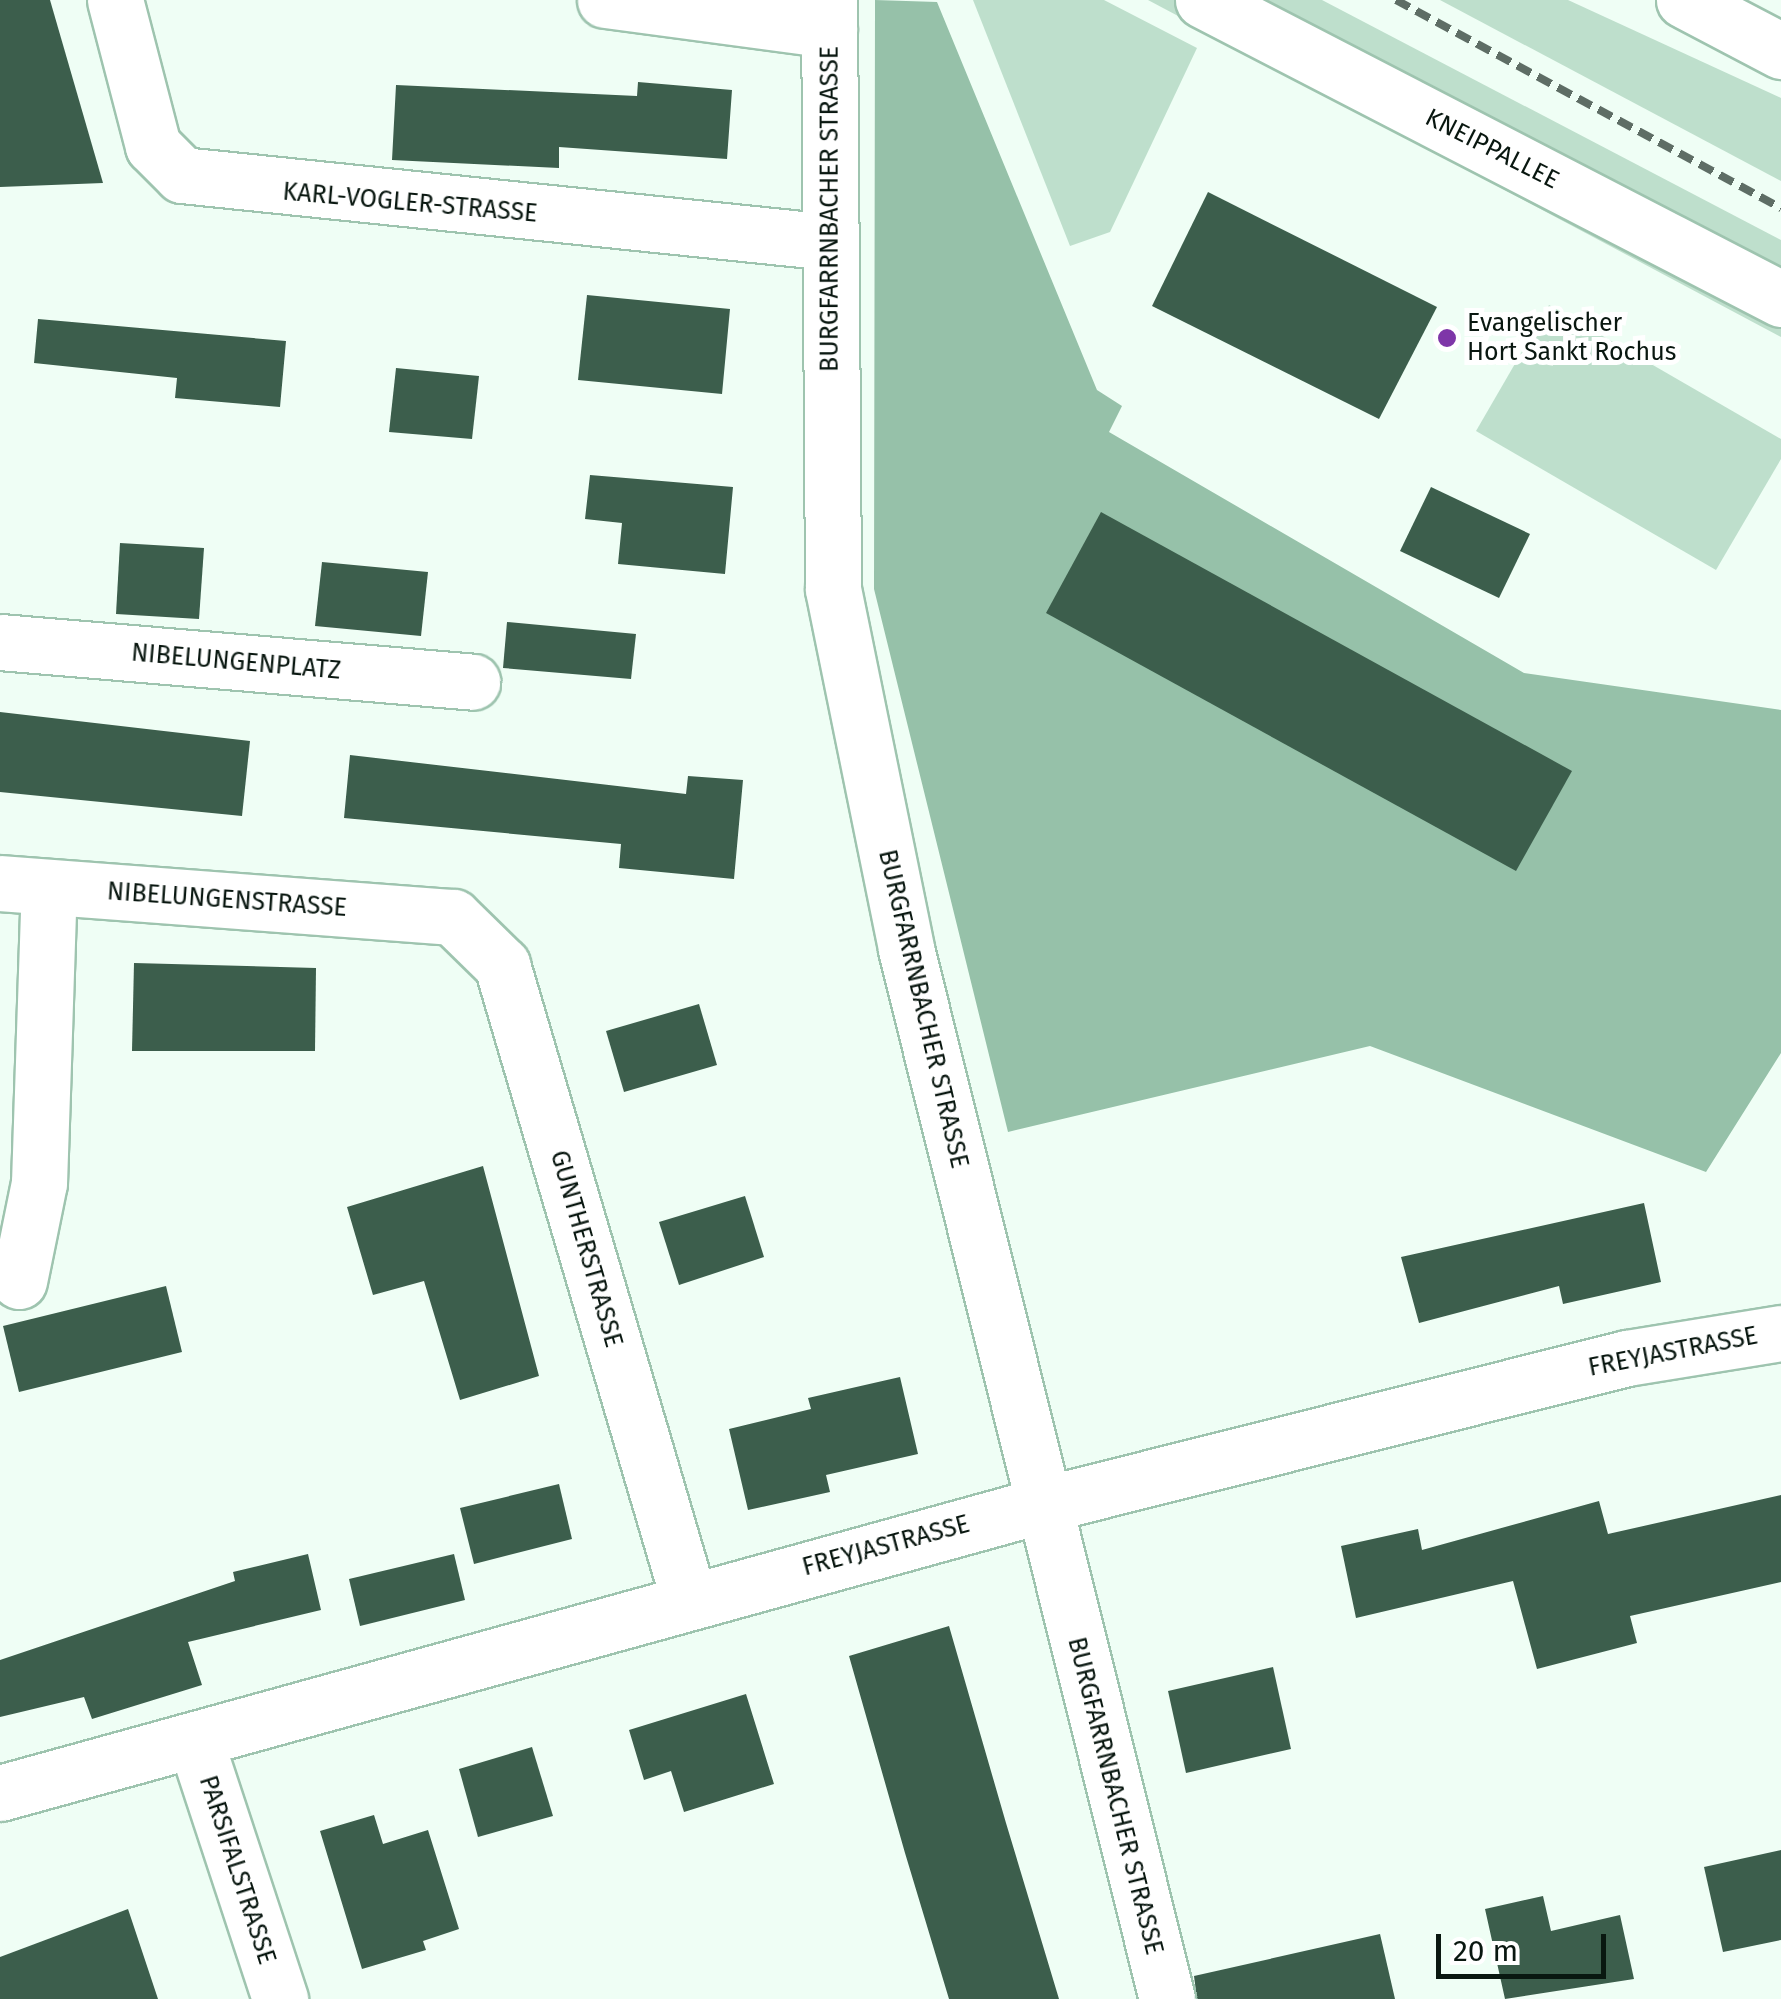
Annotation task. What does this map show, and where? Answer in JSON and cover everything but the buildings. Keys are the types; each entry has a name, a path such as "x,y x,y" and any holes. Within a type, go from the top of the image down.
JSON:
{"street":[{"name":"KARL-VOGLER-STRASSE","path":"115,0 153,146 182,176 830,242"},
{"path":"606,0 829,15"},
{"name":"KNEIPPALLEE","path":"1203,0 1781,299"},
{"path":"1684,0 1781,52"},
{"name":"BURGFARRNBACHER STRASSE","path":"829,15 832,589 906,949 1167,1999"},
{"name":"NIBELUNGENPLATZ","path":"0,642 472,682"},
{"path":"19,1281 40,1183 25,885"},
{"name":"NIBELUNGENSTRASSE","path":"25,885 453,917"},
{"name":"GUNTHERSTRASSE","path":"453,917 502,965 690,1600"},
{"name":"FREYJASTRASSE","path":"0,1793 1042,1505 1627,1358 1781,1333"},
{"name":"PARSIFALSTRASSE","path":"195,1740 280,1999"}],"green space":[{"path":"875,0 937,2 1097,390 1122,406 1109,432 1524,673 1781,710 1781,1053 1706,1172 1370,1046 1008,1132 874,589"},
{"path":"973,0 1104,0 1197,48 1110,232 1070,246"},
{"path":"1148,0 1174,0 1781,319 1781,337"},
{"path":"1244,0 1322,0 1781,240 1781,277"},
{"path":"1440,0 1568,0 1781,98 1781,181"},
{"path":"1549,305 1781,439 1781,459 1716,570 1476,431"}],"railway":[{"path":"1396,0 1781,208"}],"place":[{"name":"Evangelischer Hort Sankt Rochus","path":"1447,338"}]}
